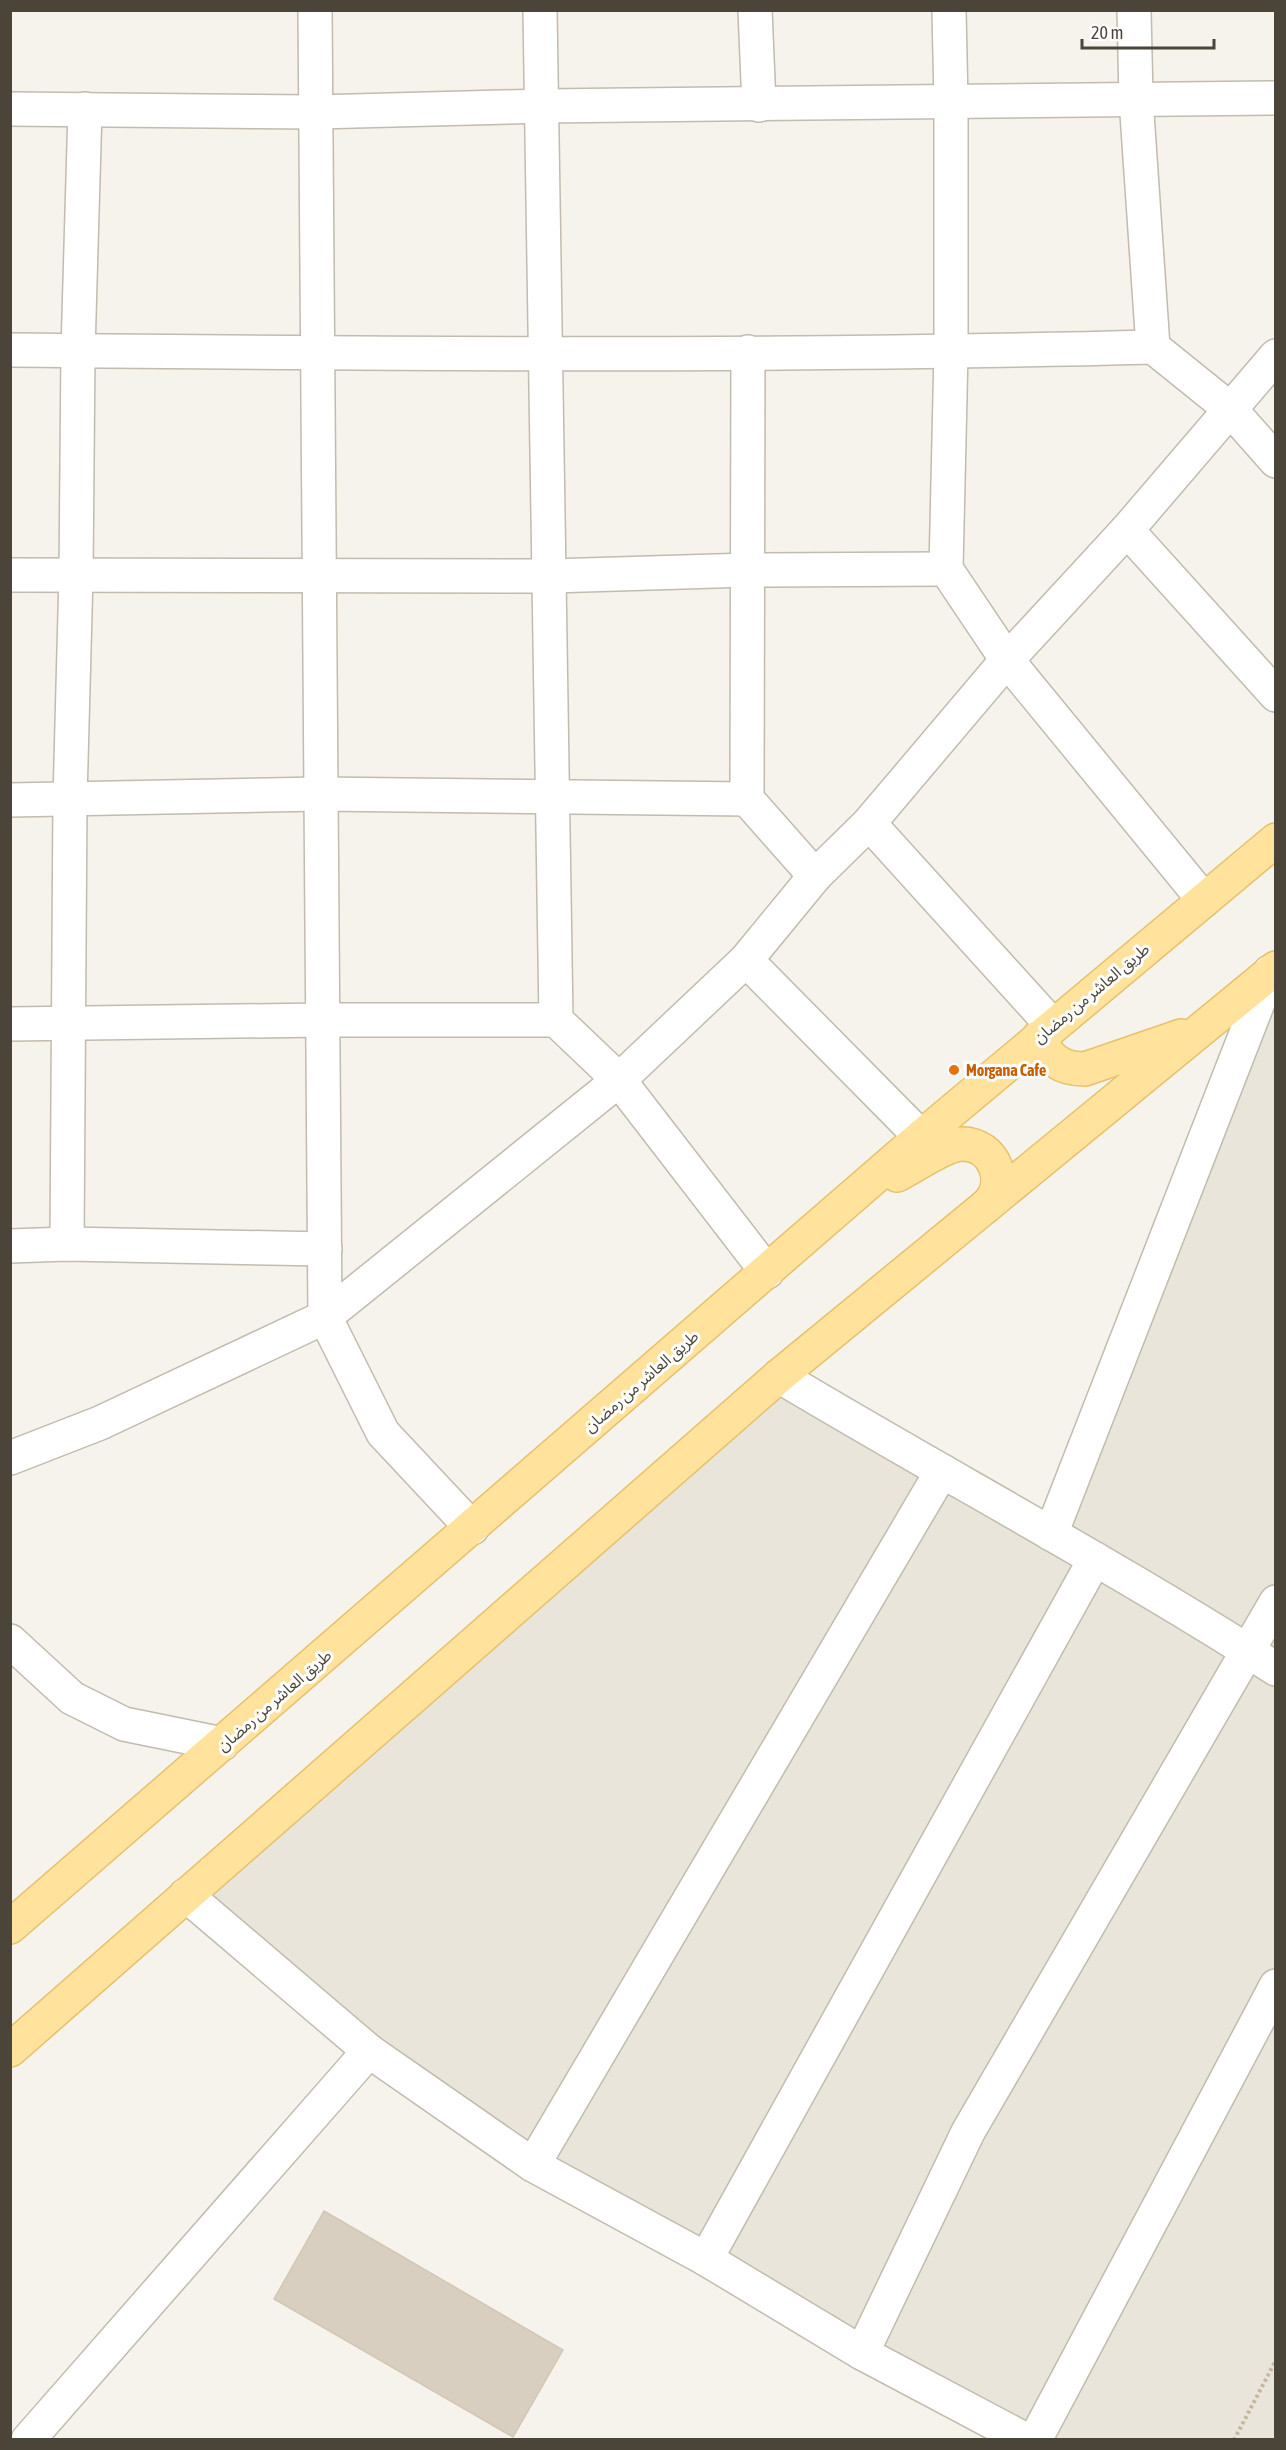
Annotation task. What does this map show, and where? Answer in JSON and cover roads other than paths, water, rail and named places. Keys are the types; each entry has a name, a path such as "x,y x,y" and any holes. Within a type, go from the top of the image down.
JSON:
{"main road":[{"name":"طريق العاشر من رمضان","path":"10,1927 921,1137 1275,840"},
{"path":"10,2050 779,1376 1273,970"},
{"path":"1046,1031 1043,1049 1061,1065 1073,1069 1086,1069 1202,1029"},
{"path":"852,1199 959,1144 982,1149 991,1157 997,1168 997,1192 982,1210"}],"street":[{"path":"315,10 325,1317 382,1433 472,1528"},
{"path":"540,10 551,576 556,1020"},
{"path":"755,10 759,105"},
{"path":"949,10 951,352 946,569 1007,660 1204,900"},
{"path":"1134,10 1136,99 1153,347"},
{"path":"10,109 316,112 543,106 1275,98"},
{"path":"68,1244 70,799 85,109"},
{"path":"10,350 545,354 951,352 1153,347 1230,409 1275,461"},
{"path":"748,352 747,799 815,876"},
{"path":"10,1458 100,1423 325,1317 619,1080 747,960 815,876 869,823 1007,660 1127,530 1275,356"},
{"path":"1127,530 1275,695"},
{"path":"10,575 551,576 748,570 946,569"},
{"path":"10,800 321,794 747,799"},
{"path":"869,823 1046,1031"},
{"path":"747,960 921,1137"},
{"path":"1051,1534 1273,970"},
{"path":"10,1024 556,1020 619,1080 767,1272"},
{"path":"10,1246 68,1244 325,1249"},
{"path":"779,1376 1095,1559 1275,1669"},
{"path":"533,2165 942,1471"},
{"path":"706,2259 1095,1559"},
{"path":"862,2353 968,2132 1275,1602"},
{"path":"10,1641 72,1698 124,1724 222,1744"},
{"path":"186,1895 369,2051 533,2165 706,2259 862,2353 1026,2439"},
{"path":"1035,2439 1275,1986"},
{"path":"28,2439 369,2051"},
{"path":"10,2432 18,2439"}],"place":[{"name":"Morgana Cafe","path":"954,1070"}]}
